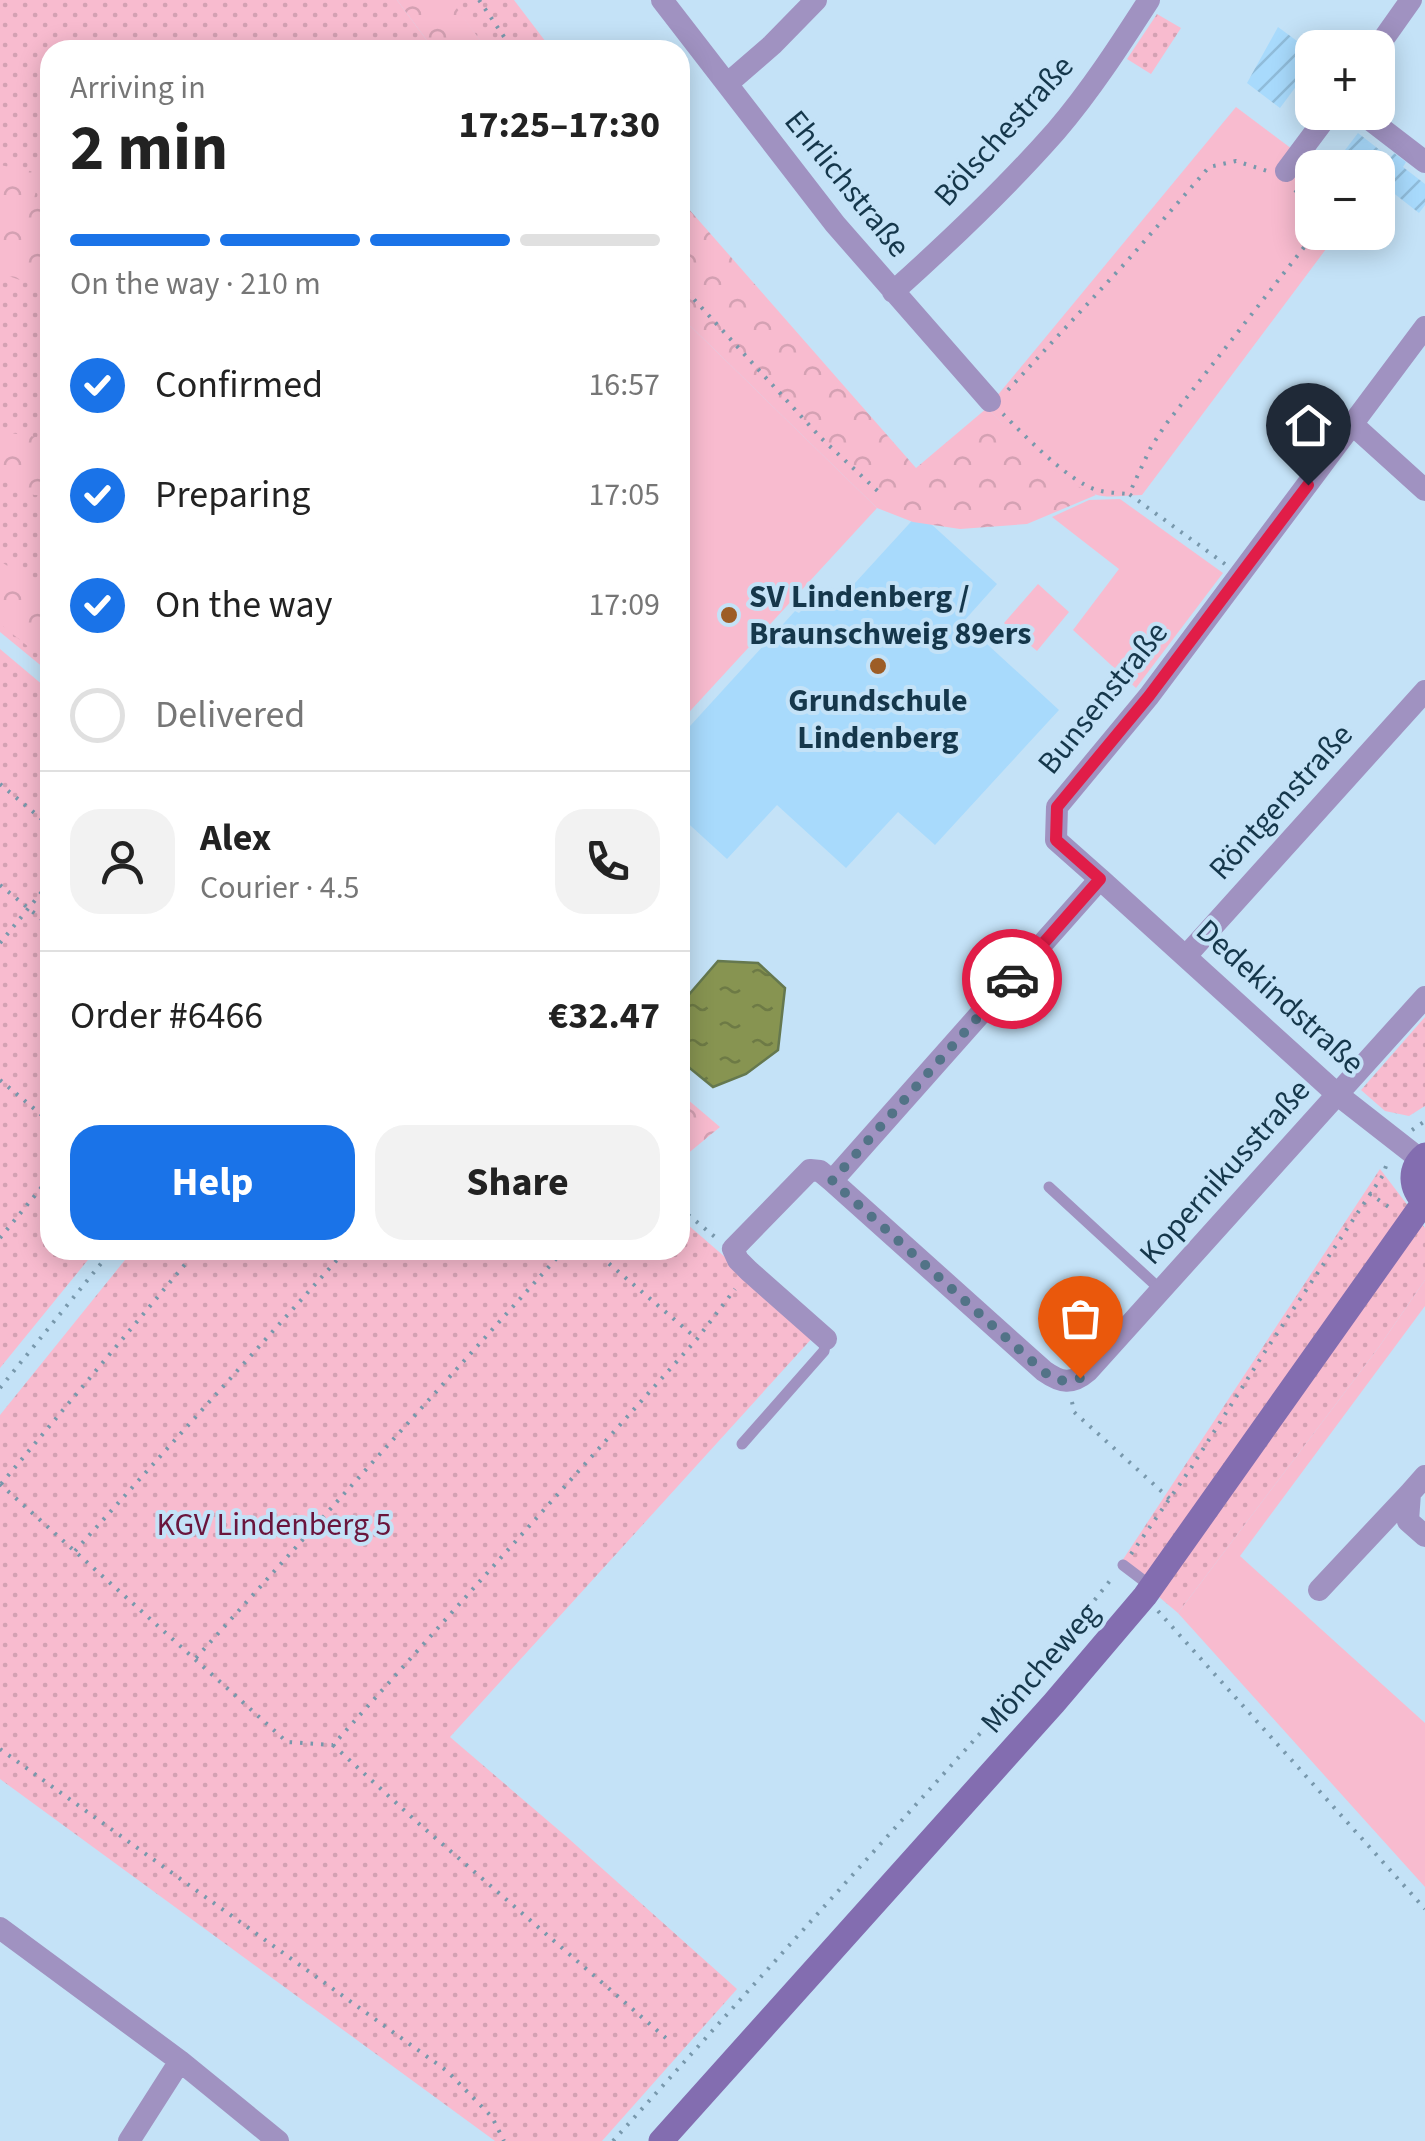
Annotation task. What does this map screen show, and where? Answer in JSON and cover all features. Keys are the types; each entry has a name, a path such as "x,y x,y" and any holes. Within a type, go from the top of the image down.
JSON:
{"main road":[{"name":"Möncheweg","path":"661,2141 1149,1592 1424,1202 1417,1195 1412,1176 1415,1152"}],"street":[{"name":"Ehrlichstraße","path":"662,0 824,210 990,401"},
{"path":"728,84 816,0"},
{"name":"Bölschestraße","path":"893,292 963,229 1057,129 1149,0"},
{"path":"1390,30 1408,4 1425,23"},
{"path":"1286,178 1318,130"},
{"path":"1383,130 1425,162"},
{"name":"Bunsenstraße","path":"1100,879 1056,840 1057,807 1242,575 1425,327"},
{"path":"1352,424 1425,490"},
{"name":"Röntgenstraße","path":"1186,956 1425,691"},
{"path":"832,1181 1100,879"},
{"name":"Dedekindstraße","path":"1100,879 1338,1095 1415,1152"},
{"name":"Kopernikusstraße","path":"1068,1382 1088,1371 1425,997"},
{"path":"826,1339 749,1271 733,1249 810,1170 820,1171 832,1181 1044,1372 1068,1382"},
{"path":"1417,1485 1408,1521 1425,1536"},
{"path":"1319,1590 1417,1485"},
{"path":"0,1928 180,2061 278,2141"},
{"path":"129,2141 180,2061"}],"lane":[{"path":"1049,1187 1162,1291"},
{"path":"742,1444 824,1351 826,1339"},
{"path":"1123,1565 1149,1592"}],"path":[{"path":"480,0 506,40"},
{"path":"1242,575 1129,494 1094,489 1072,476 990,401 1006,392 1209,167 1246,162 1286,178 1295,188"},
{"path":"1129,494 1166,424 1300,250"},
{"path":"690,295 821,438 883,496"},
{"path":"0,784 40,818"},
{"path":"0,885 40,918"},
{"path":"0,943 40,894"},
{"path":"0,1080 40,1114"},
{"path":"613,2141 1048,1658 1123,1565 1383,1174 1389,1156 1415,1152 1423,1125"},
{"path":"0,1238 40,1189"},
{"path":"690,1216 733,1249"},
{"path":"0,1388 104,1260"},
{"path":"189,1260 0,1485 287,1742 332,1745 667,2039"},
{"path":"75,1552 337,1260"},
{"path":"194,1660 555,1260"},
{"path":"605,1260 698,1339"},
{"path":"332,1745 698,1339 749,1271"},
{"path":"1068,1382 1074,1412 1170,1499"},
{"path":"1149,1592 1425,1909"},
{"path":"0,1749 447,2071 492,2117 504,2141"}],"shaded area":[{"path":"1278,27 1295,40 1295,88 1280,108 1247,83"},
{"path":"1358,133 1380,150 1345,150"},
{"path":"1395,154 1406,162 1403,167 1425,184 1425,205 1419,213 1395,194"},
{"name":"Grundschule Lindenberg","path":"919,513 997,584 963,622 1059,710 935,845 898,812 846,868 777,805 727,859 690,825 690,726 795,611 799,613 818,593 833,607"}],"green space":[{"path":"0,0 397,0 427,40 40,40 40,665 0,632"},
{"path":"397,0 451,0 480,40 427,40"},
{"path":"450,0 514,0 544,40 480,40"},
{"path":"1157,14 1181,28 1151,74 1127,59"},
{"path":"1236,107 1295,151 1295,250 1325,250 1142,495 1111,497 1080,488 1052,468 987,408"},
{"path":"0,165 40,173 34,199 40,201 40,284 0,273"},
{"path":"690,210 916,468 987,408 1039,455 1096,495 1027,524 960,529 913,522 877,508 690,326"},
{"name":"SV Lindenberg / Braunschweig 89ers","path":"690,326 877,508 690,711"},
{"path":"0,427 10,433 40,438 40,495 0,476"},
{"path":"1120,499 1223,573 1136,688 1073,630 1119,569 1052,517 1089,500"},
{"path":"0,561 40,587 40,656 0,624"},
{"path":"1038,584 1069,612 1037,651 1004,623"},
{"path":"0,649 40,683 40,1260 88,1260 0,1368"},
{"path":"1425,1017 1425,1106 1409,1116 1385,1111 1361,1090"},
{"path":"690,1102 720,1127 690,1152"},
{"path":"1380,1169 1425,1228 1425,1280 1178,1613 1120,1564"},
{"name":"KGV Lindenberg 5","path":"690,1227 815,1335 450,1737 737,1989 602,2141 495,2141 0,1779 0,1415 125,1260 690,1260"},
{"path":"1425,1280 1425,1306 1240,1556 1425,1723 1425,1887 1178,1613"}],"water":[{"path":"718,961 758,963 785,988 778,1050 746,1074 713,1087 690,1068 690,993"}],"way so far":[{"path":"1012,979 832,1181 1044,1372 1068,1382 1080,1378"}],"place":[{"name":"SV Lindenberg / Braunschweig 89ers","path":"729,615"},
{"name":"Grundschule Lindenberg","path":"878,666"}],"route":[{"path":"1012,979 1100,879 1056,840 1057,807 1149,696 1308,485"}]}
